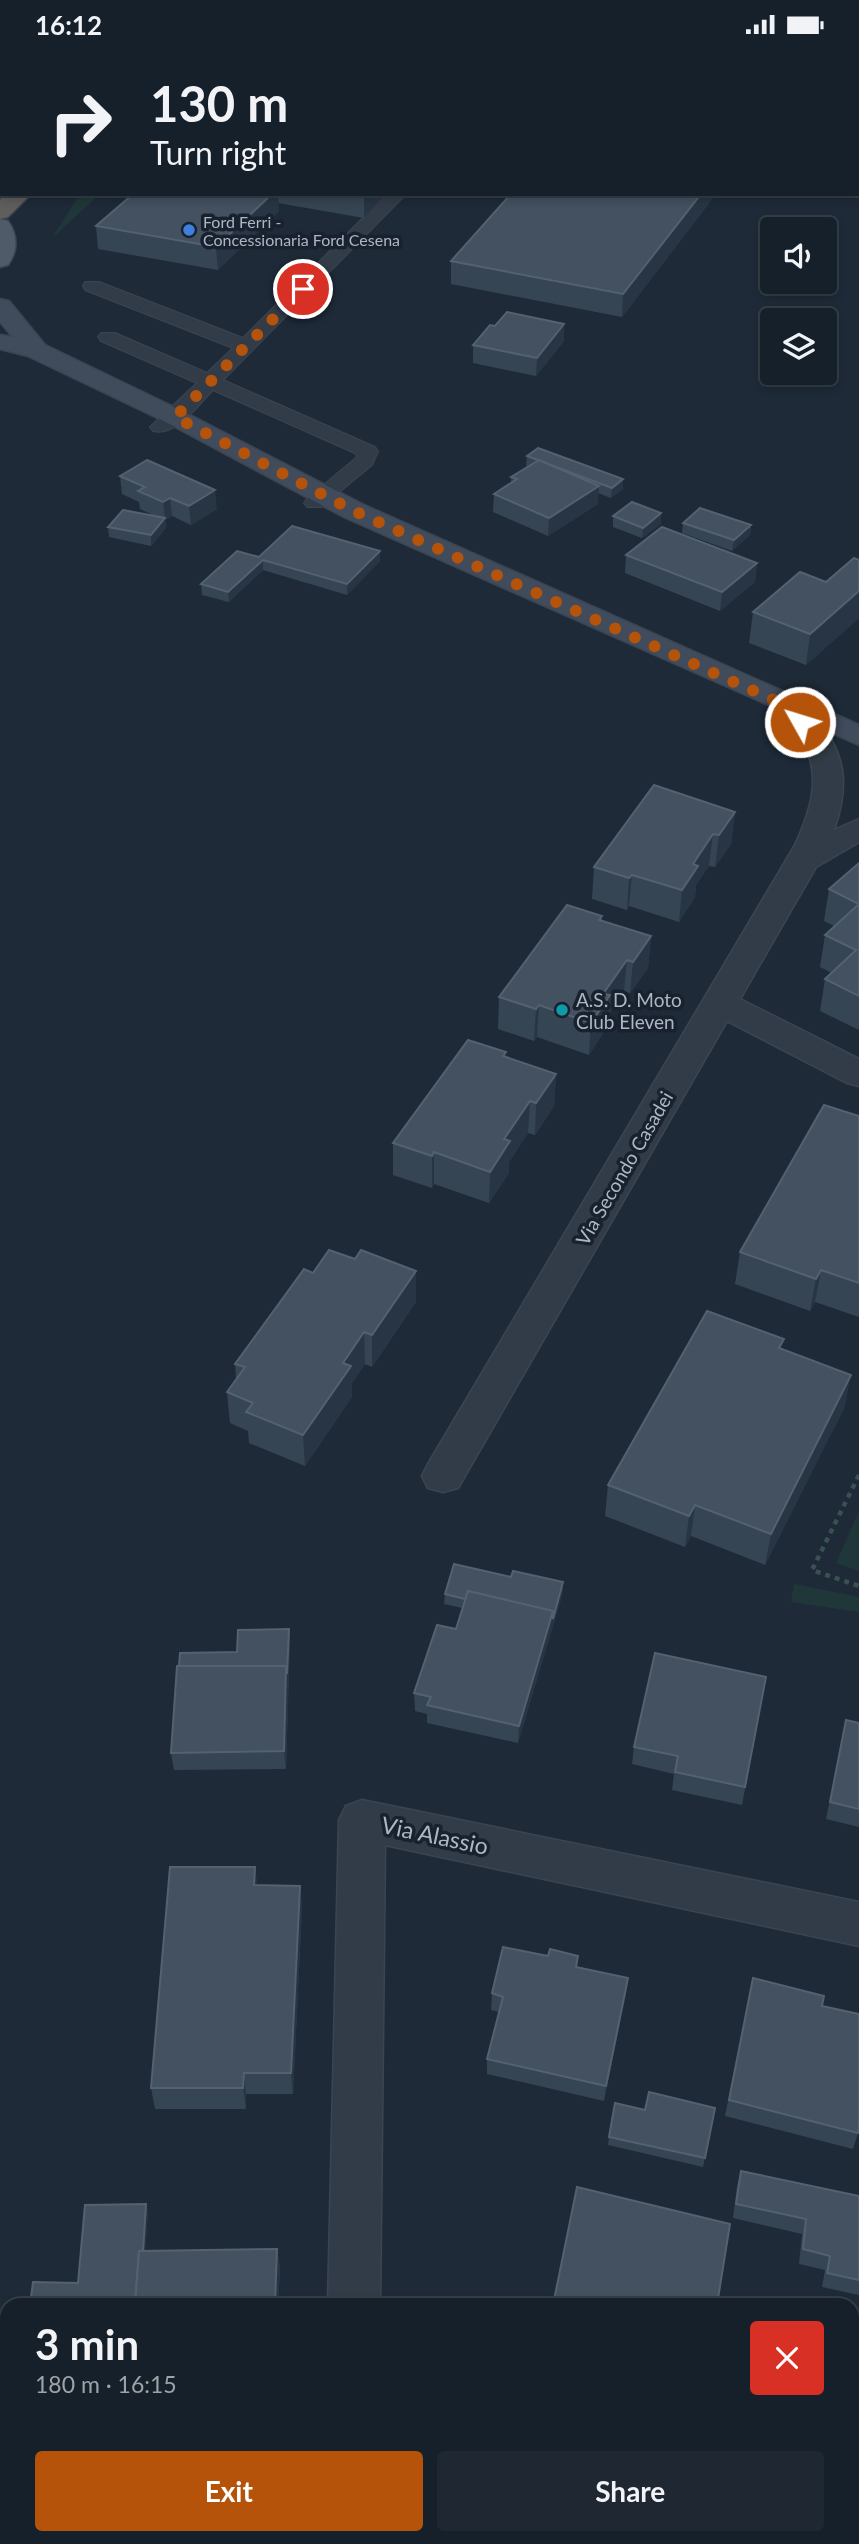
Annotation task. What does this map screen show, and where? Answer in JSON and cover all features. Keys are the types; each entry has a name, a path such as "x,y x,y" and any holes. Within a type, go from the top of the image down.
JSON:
{"highway":[{"path":"0,212 18,196"}],"main road":[{"path":"0,226 5,237 0,260"},
{"path":"0,306 36,350"},
{"path":"0,341 36,350 168,422 319,499 859,736"}],"street":[{"name":"Via Secondo Casadei","path":"785,705 816,739 828,766 824,819"},
{"name":"Via Secondo Casadei","path":"443,1476 804,860 824,819 859,783"},
{"name":"Via Secondo Casadei","path":"804,860 857,828"},
{"path":"721,1003 859,1074"},
{"name":"Via Alassio","path":"354,2298 362,1820 859,1924"}],"lane":[{"path":"168,422 395,196"},
{"path":"92,286 246,346"},
{"path":"108,337 368,451 365,461 319,499"}],"path":[{"path":"859,1475 812,1570 859,1586"}],"green space":[{"path":"79,196 98,196 52,238"},
{"path":"859,1511 859,1571 836,1563"},
{"path":"794,1584 859,1597 859,1612 791,1602"}],"building":[{"path":"131,196 270,196 216,247 96,226"},
{"path":"509,196 699,196 623,294 451,261"},
{"path":"507,312 564,324 537,358 473,345 490,325 495,326"},
{"path":"538,448 623,479 612,488 527,456"},
{"path":"147,460 215,490 189,506 170,498 163,502 138,491 145,487 120,476"},
{"path":"539,460 599,486 549,518 494,494 517,479 511,477"},
{"path":"632,502 661,513 643,528 613,516"},
{"path":"700,508 751,525 734,540 683,523"},
{"path":"123,510 165,518 151,535 108,527"},
{"path":"292,526 380,551 347,584 263,560 228,592 201,584 237,551 259,557"},
{"path":"662,527 757,563 722,592 626,555"},
{"path":"854,558 859,560 859,591 810,634 753,612 800,572 826,582"},
{"path":"654,785 735,812 719,835 713,834 693,864 698,866 682,890 594,867"},
{"path":"859,863 859,904 829,889"},
{"path":"859,904 859,996 825,979 856,950 825,935"},
{"path":"567,905 602,916 599,920 651,936 633,962 627,960 603,994 610,995 591,1023 539,1005 536,1009 499,997"},
{"path":"468,1040 506,1052 503,1056 556,1074 536,1103 530,1101 504,1139 510,1141 490,1172 434,1152 432,1156 393,1143"},
{"path":"824,1105 859,1116 859,1283 821,1270 816,1279 740,1252"},
{"path":"329,1250 355,1259 361,1250 416,1271 372,1335 364,1332 343,1363 351,1366 303,1435 246,1412 253,1403 227,1392 245,1367 235,1364 304,1269 313,1273"},
{"path":"707,1311 784,1339 779,1348 851,1375 771,1534 695,1505 689,1516 608,1485"},
{"path":"454,1564 511,1577 513,1571 563,1582 553,1619 553,1611 468,1591 465,1599 445,1594"},
{"path":"468,1591 553,1611 519,1726 427,1705 431,1697 414,1693 437,1625 456,1629"},
{"path":"289,1629 287,1674 286,1666 179,1666 180,1653 237,1652 238,1630"},
{"path":"655,1653 766,1677 745,1787 675,1772 678,1756 634,1747"},
{"path":"177,1666 286,1666 284,1751 171,1753"},
{"path":"846,1720 859,1723 859,1809 830,1802"},
{"path":"170,1867 255,1867 254,1885 300,1886 291,2073 244,2073 243,2088 151,2088"},
{"path":"503,1947 548,1956 550,1949 578,1956 576,1967 628,1978 606,2086 487,2059 503,1997 492,1993"},
{"path":"753,1978 824,1996 822,2006 859,2014 858,2133 729,2100"},
{"path":"649,2092 715,2108 705,2158 609,2137 615,2103 645,2110"},
{"path":"741,2171 859,2196 859,2280 827,2273 830,2256 803,2249 806,2219 736,2204"},
{"path":"577,2187 730,2224 718,2298 554,2298"},
{"path":"146,2204 143,2251 139,2251 135,2298 31,2298 33,2282 78,2283 85,2205"},
{"path":"277,2249 275,2298 136,2298 139,2251"}],"place":[{"name":"Ford Ferri - Concessionaria Ford Cesena","path":"189,230"},
{"name":"A.S. D. Moto Club Eleven","path":"562,1010"}],"route":[{"path":"303,289 175,417 354,511 785,705 800,722"}]}
